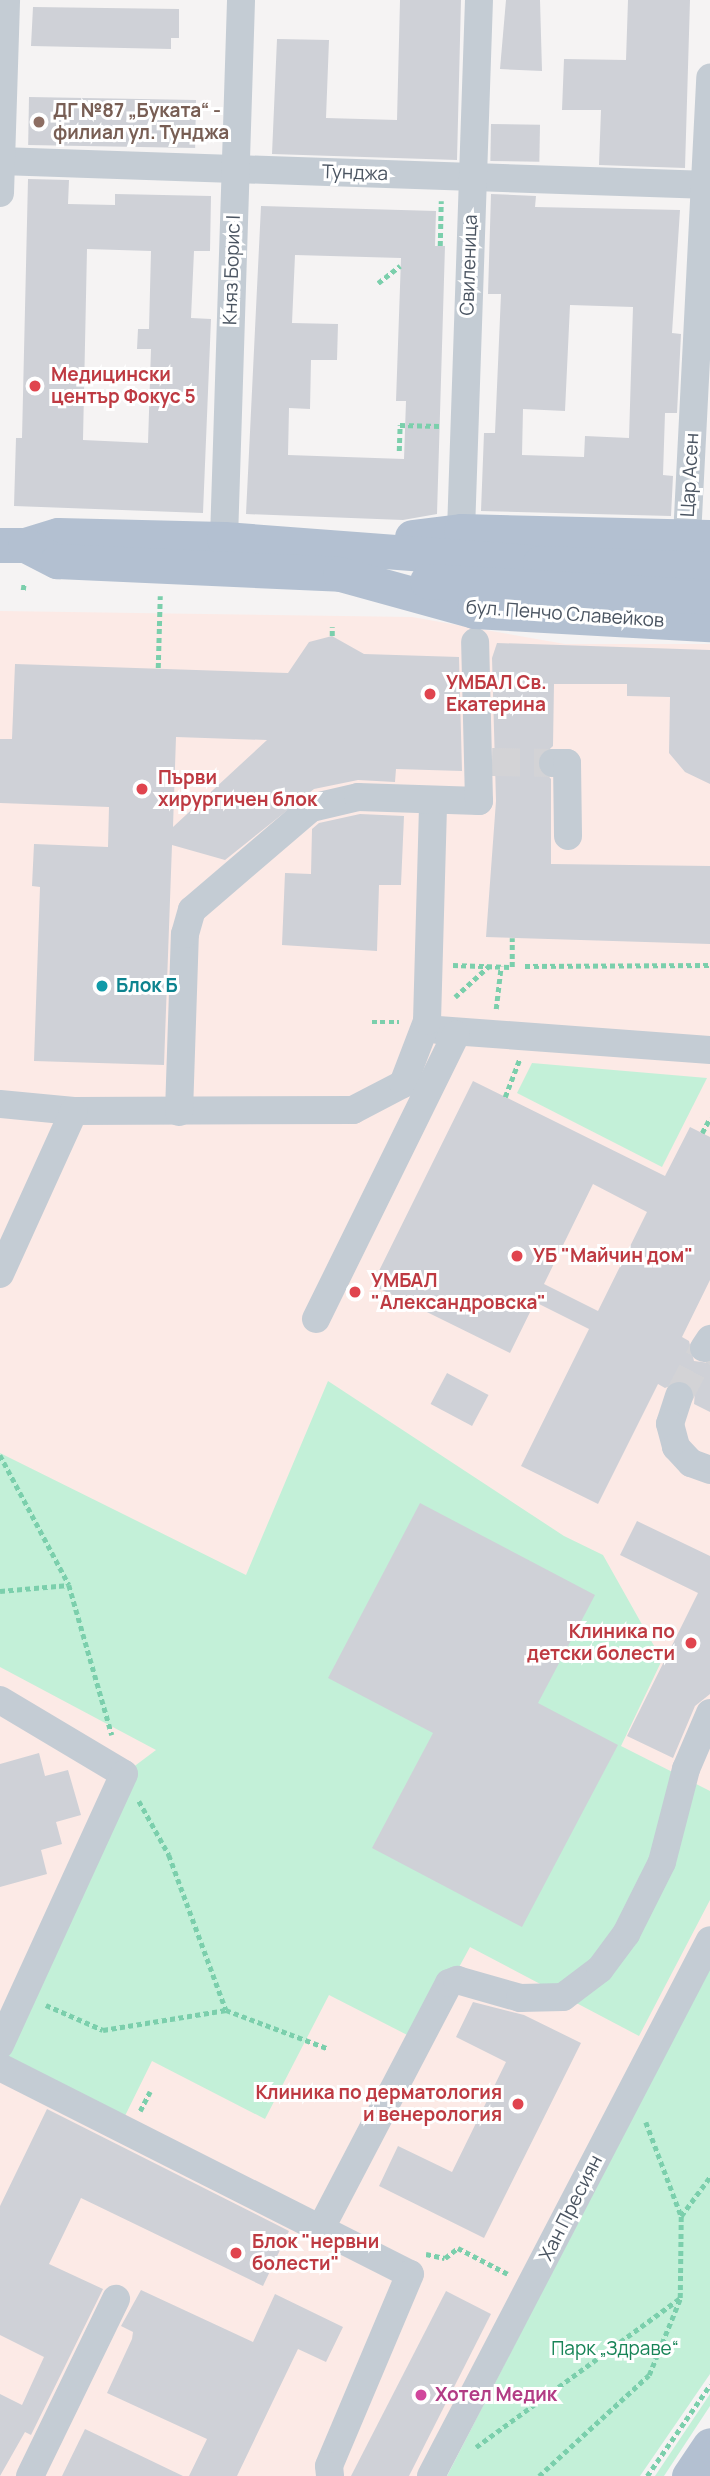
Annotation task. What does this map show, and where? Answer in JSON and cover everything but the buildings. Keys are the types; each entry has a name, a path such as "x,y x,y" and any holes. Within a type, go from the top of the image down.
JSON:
{"main road":[{"name":"бул. Пенчо Славейков","path":"347,560 461,530 699,537"},
{"name":"бул. Пенчо Славейков","path":"13,545 58,535 225,539 540,591 710,597"},
{"name":"бул. Пенчо Славейков","path":"13,545 57,561 347,560 710,569"},
{"name":"бул. Пенчо Славейков","path":"347,560 474,611 710,624"},
{"path":"689,2476 710,2445"}],"street":[{"path":"0,193 6,0"},
{"name":"Княз Борис I","path":"225,539 241,0"},
{"name":"Свиленица","path":"461,530 479,0"},
{"name":"Цар Асен","path":"699,537 710,78"},
{"name":"Тунджа","path":"1,162 707,185"},
{"path":"179,1112 185,934 192,910 311,808 358,797 479,801 486,762 475,642"},
{"path":"552,763 567,763 568,836"},
{"path":"0,1104 74,1111 353,1110 402,1084 426,1024 433,800"},
{"path":"426,1024 456,1035 710,1050"},
{"path":"316,1319 456,1035"},
{"path":"0,1274 74,1111"},
{"path":"679,1396 670,1424 676,1447 691,1463 710,1470"},
{"path":"0,1700 124,1774 0,2044"},
{"path":"322,2226 449,1983 457,1980 520,1998 563,1997 600,1969 626,1934 663,1862 686,1769 710,1713"},
{"name":"Хан Пресиян","path":"431,2476 710,1940"},
{"path":"0,2067 322,2226 410,2274 329,2466 330,2476"},
{"path":"30,2476 116,2299"}],"path":[{"path":"440,246 442,176"},
{"path":"378,283 400,266"},
{"path":"399,451 400,425 464,427"},
{"path":"23,583 23,590"},
{"path":"158,668 160,596"},
{"path":"332,627 332,636"},
{"path":"427,965 512,967 512,938"},
{"path":"525,967 710,965"},
{"path":"426,1024 489,966"},
{"path":"493,1038 501,966"},
{"path":"505,1097 517,1066"},
{"path":"706,1130 710,1118"},
{"path":"0,1455 69,1585 124,1774"},
{"path":"0,1591 69,1585"},
{"path":"153,1827 169,1855 226,2010"},
{"path":"23,1994 103,2030 226,2010 329,2049"},
{"path":"540,2476 649,2375 680,2298 681,2216 633,2088"},
{"path":"681,2216 710,2177"},
{"path":"427,2252 445,2258 458,2248 480,2260"},
{"path":"467,2453 680,2298"},
{"path":"647,2476 710,2385"}],"shaded area":[{"name":"УМБАЛ \"Александровска\"","path":"0,611 412,617 565,644 710,644 710,1940 431,2476 0,2476"}],"green space":[{"path":"532,1063 707,1078 662,1167 517,1093"},
{"path":"328,1381 564,1536 603,1555 662,1660 621,1746 710,1791 710,1900 639,2036 470,1947 419,2041 329,1995 265,2119 152,2061 120,2126 0,2067 124,1774 156,1750 0,1667 0,1453 246,1575"},
{"name":"Парк „Здраве“","path":"710,1965 710,2374 640,2476 447,2476"},
{"path":"710,2394 710,2406 664,2476 655,2476"}],"tunnel":[{"path":"492,762 553,763"},
{"path":"679,1396 704,1348"}],"place":[{"name":"ДГ №87 „Буката“ - филиал ул. Тунджа","path":"39,122"},
{"name":"Медицински център Фокус 5","path":"35,386"},
{"name":"УМБАЛ Св. Екатерина","path":"430,694"},
{"name":"Първи хирургичен блок","path":"142,789"},
{"name":"Блок Б","path":"102,986"},
{"name":"УБ \"Майчин дом\"","path":"517,1256"},
{"name":"УМБАЛ \"Александровска\"","path":"355,1292"},
{"name":"Клиника по детски болести","path":"691,1643"},
{"name":"Клиника по дерматология и венерология","path":"518,2104"},
{"name":"Блок \"нервни болести\"","path":"236,2253"},
{"name":"Хотел Медик","path":"421,2395"}]}
